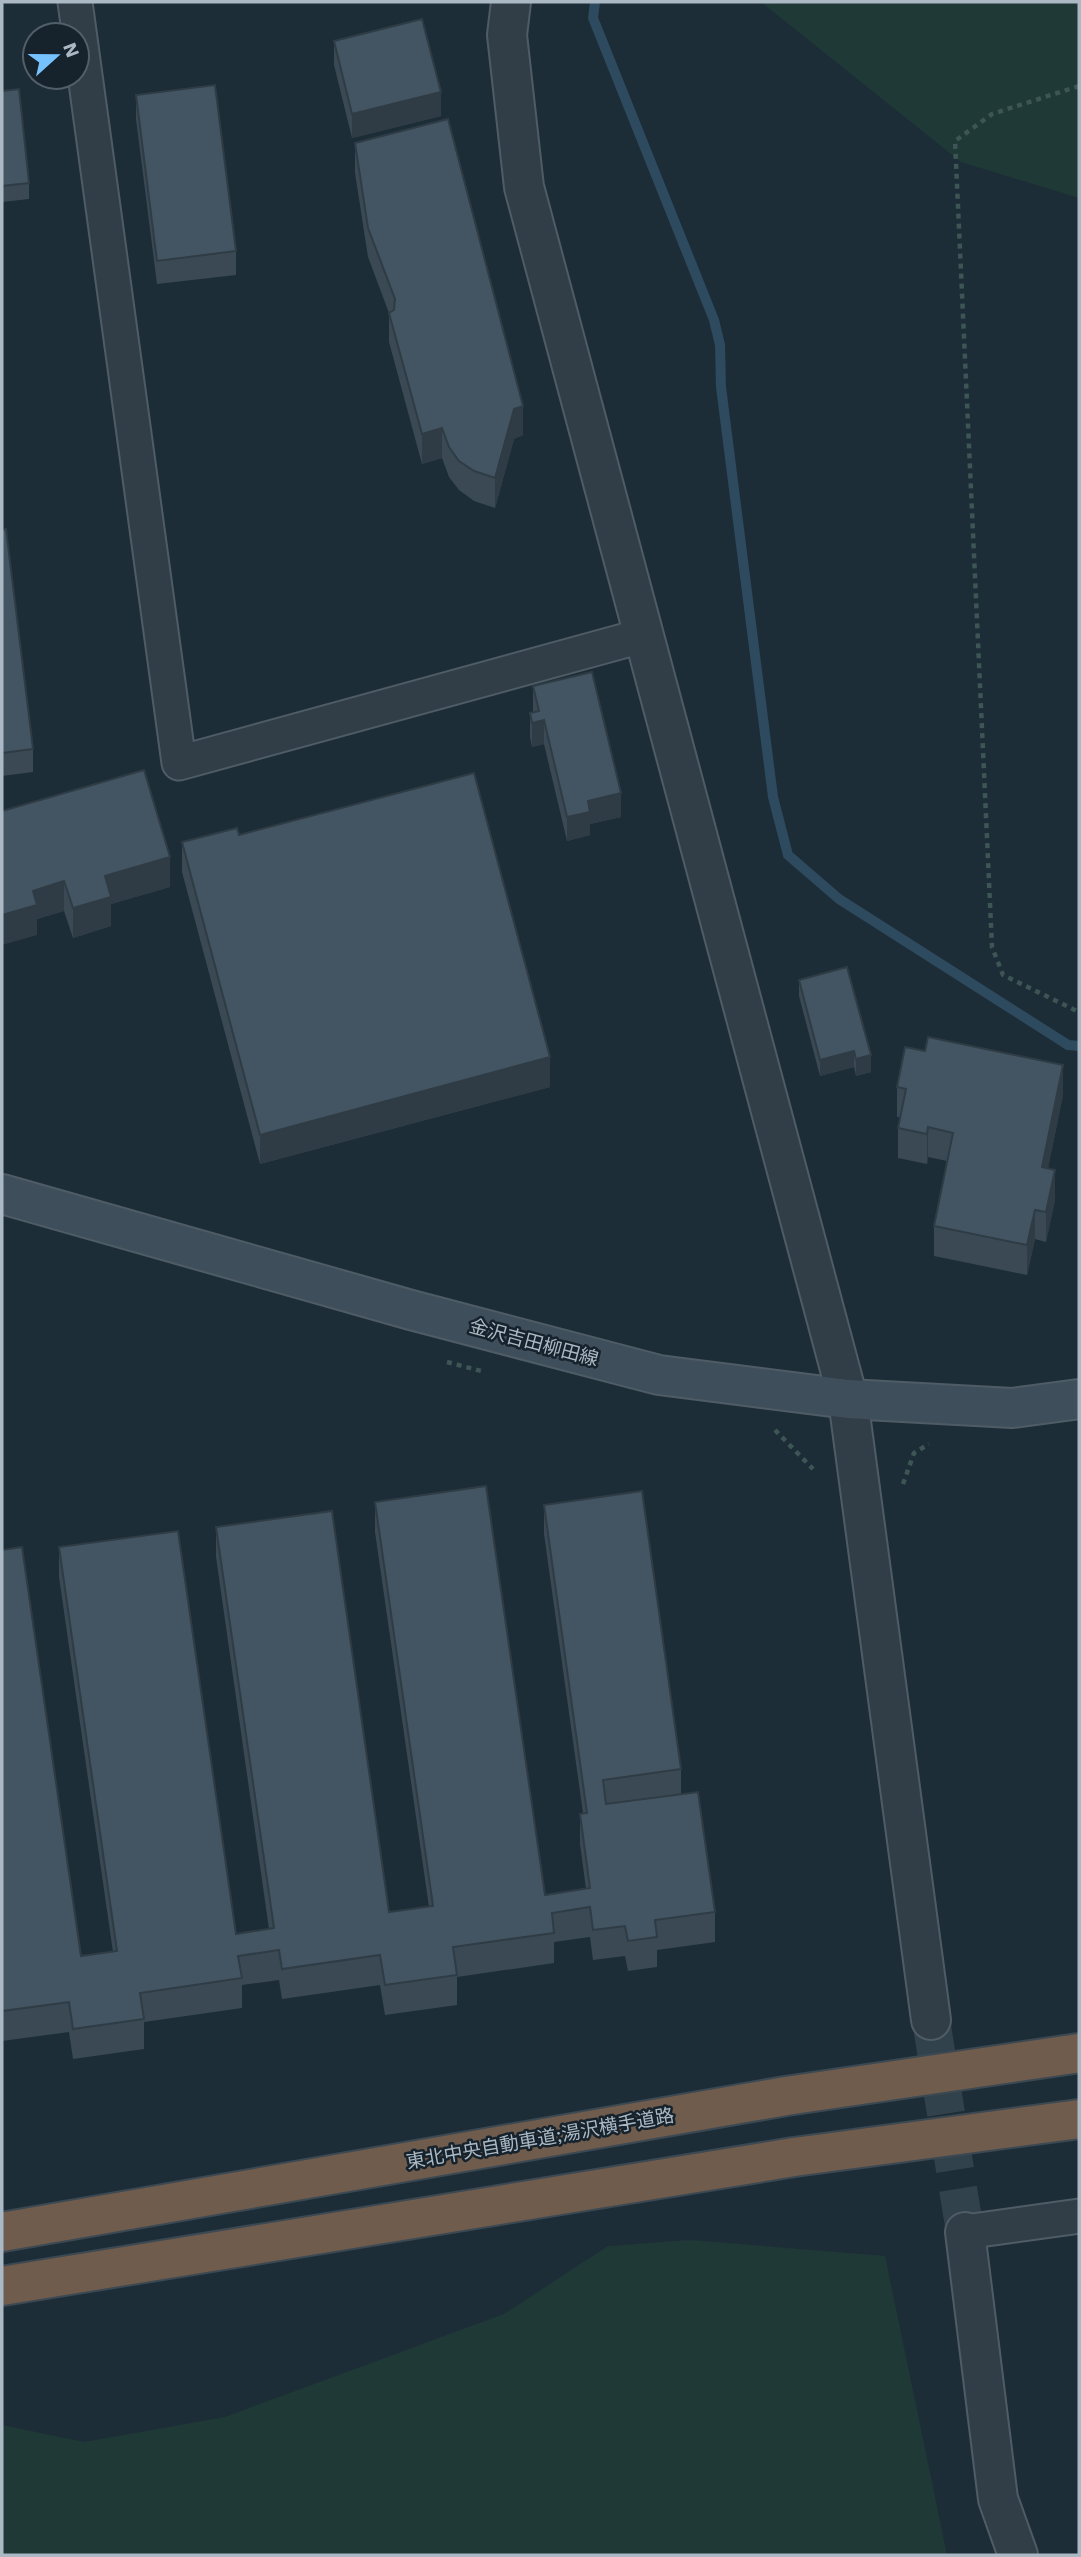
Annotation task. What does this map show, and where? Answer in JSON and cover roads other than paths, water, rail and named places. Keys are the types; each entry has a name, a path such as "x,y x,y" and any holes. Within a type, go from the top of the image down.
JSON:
{"highway":[{"name":"東北中央自動車道;湯沢横手道路","path":"2,2232 786,2096 1079,2053"},
{"path":"2,2286 794,2157 1079,2119"}],"main road":[{"name":"金沢吉田柳田線","path":"2,1194 411,1310 659,1375 848,1399 1012,1408 1079,1399"}],"street":[{"path":"75,2 179,763 645,635"},
{"path":"511,2 507,35 524,187 848,1399 931,2020"},
{"path":"1018,2555 998,2499 965,2232 1079,2216"}],"waterway":[{"path":"595,2 593,18 714,320 720,345 721,387 773,797 788,855 839,899 1068,1045 1079,1046"}],"tunnel":[{"path":"931,2020 965,2232"}]}
